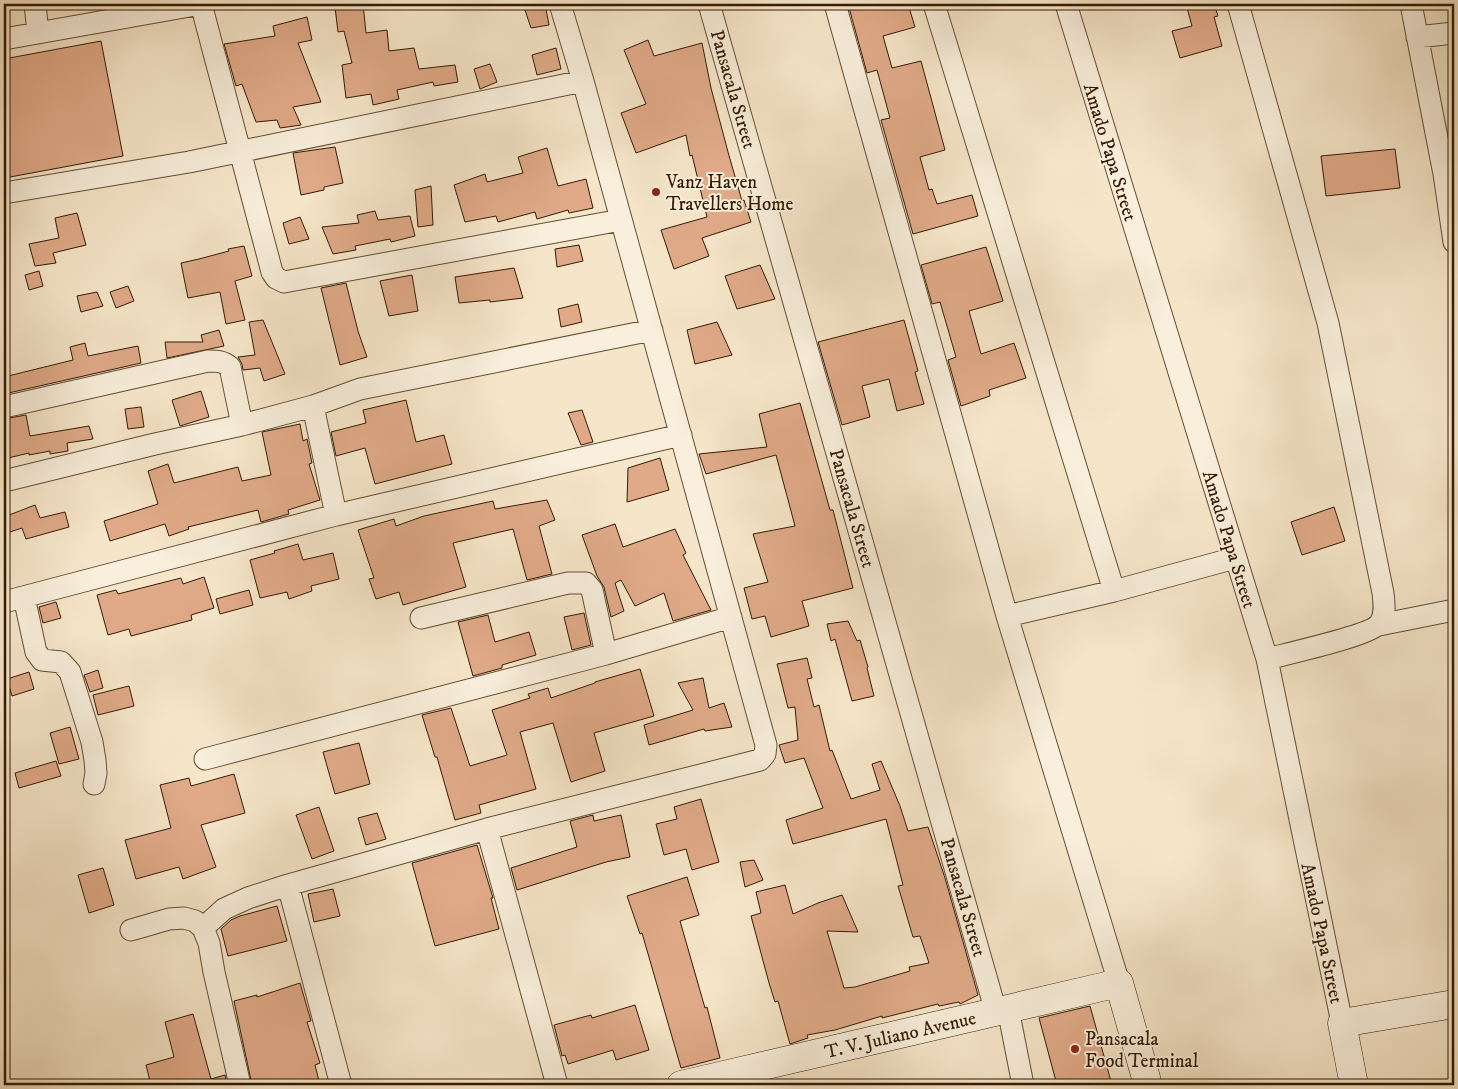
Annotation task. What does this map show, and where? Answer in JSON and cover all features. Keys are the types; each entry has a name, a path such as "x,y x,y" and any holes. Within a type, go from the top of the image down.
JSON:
{"main road":[{"name":"T. V. Juliano Avenue","path":"681,1085 1119,983"},
{"path":"1119,983 1148,1085"},
{"path":"1342,1023 1454,1004"},
{"name":"Amado Papa Street","path":"1342,1023 1354,1085"}],"street":[{"path":"35,4 38,33"},
{"path":"4,39 200,4 272,272 276,278 284,282 621,220"},
{"path":"204,928 224,909 248,898 288,885 487,829 760,760 765,754 766,745 584,81 560,4"},
{"name":"Pansacala Street","path":"710,4 1023,1085"},
{"path":"835,4 1007,616 1119,983"},
{"path":"934,4 1114,591"},
{"name":"Amado Papa Street","path":"1066,4 1267,659 1342,1023"},
{"path":"1238,4 1328,323 1383,593 1384,614 1379,625"},
{"path":"1411,4 1449,173 1454,242"},
{"path":"1417,37 1454,33"},
{"path":"4,193 189,162 584,81"},
{"path":"4,480 242,425 313,406 360,389 652,330"},
{"path":"4,407 208,361 217,361 225,362 230,366 242,425"},
{"path":"313,406 336,515"},
{"path":"94,784 96,760 70,672 62,662 42,660 36,652 14,600 336,515 681,435"},
{"path":"1007,616 1114,591 1235,558"},
{"path":"421,618 568,583 586,583 592,590 606,654"},
{"path":"1267,659 1363,633 1379,625 1454,610"},
{"path":"205,759 606,654 731,617"},
{"path":"487,829 557,1085"},
{"path":"288,885 341,1085"},
{"path":"130,930 169,919 184,918 195,921 204,928 209,943 240,1085"}],"building":[{"path":"363,4 366,33 387,30 389,51 414,48 419,69 455,65 458,82 434,86 433,82 397,90 399,99 373,105 371,94 346,98 342,65 352,63 344,31 338,32 335,7"},
{"path":"523,4 545,4 549,25 531,28"},
{"path":"848,4 872,4 873,8 889,4 908,4 915,27 883,36 892,68 921,61 945,150 920,157 929,190 932,189 937,204 972,195 978,216 913,234 881,120 890,118 877,70 867,73"},
{"path":"1186,4 1214,4 1218,16 1214,17 1222,46 1180,58 1172,31 1192,26"},
{"path":"307,17 312,40 298,43 321,102 293,107 301,125 280,128 277,120 256,122 242,84 236,86 224,44 275,36 273,26"},
{"path":"648,40 654,56 702,43 711,88 728,152 742,201 744,200 751,222 702,238 709,256 674,269 661,230 707,217 686,135 636,153 621,113 646,104 624,50"},
{"path":"101,41 123,156 10,177 4,144 4,59"},
{"path":"556,48 561,69 537,75 532,55"},
{"path":"490,64 497,82 480,89 474,69"},
{"path":"335,147 343,183 324,187 324,190 301,195 293,153"},
{"path":"547,148 558,186 586,179 593,208 569,213 568,210 537,219 535,212 498,222 496,216 465,222 454,185 485,174 487,182 523,173 518,157"},
{"path":"1395,149 1400,188 1326,196 1321,156"},
{"path":"431,186 433,225 418,227 415,190"},
{"path":"375,211 378,220 410,216 415,236 391,242 390,239 355,246 356,250 333,254 322,227 359,223 357,215"},
{"path":"77,213 86,245 53,253 56,263 35,266 29,244 59,238 55,218"},
{"path":"300,217 309,239 289,244 283,223"},
{"path":"579,245 583,261 557,267 555,249"},
{"path":"244,246 252,276 235,281 245,320 226,324 220,292 188,298 181,263"},
{"path":"986,247 1003,301 969,311 981,354 1014,343 1026,378 989,390 990,396 961,406 948,360 956,357 940,302 932,304 921,265"},
{"path":"760,265 775,299 737,309 725,276"},
{"path":"514,268 523,298 459,303 455,277"},
{"path":"39,271 43,286 29,290 25,275"},
{"path":"412,275 418,311 389,316 380,281"},
{"path":"346,283 358,331 367,357 340,365 321,288"},
{"path":"128,286 134,301 116,308 110,292"},
{"path":"97,292 103,306 81,312 77,296"},
{"path":"578,304 582,322 561,327 558,309"},
{"path":"263,320 285,374 264,381 260,368 243,370 238,357 255,355 249,322"},
{"path":"904,320 918,371 915,372 924,404 897,411 889,379 862,386 870,417 842,425 818,342"},
{"path":"717,322 732,355 695,364 687,330"},
{"path":"219,330 224,346 167,358 165,342 203,342 201,335"},
{"path":"85,343 88,356 138,346 141,363 4,394 4,377 73,360 70,347"},
{"path":"201,391 209,417 180,426 172,400"},
{"path":"406,400 416,442 444,435 452,464 375,484 365,448 336,456 331,432 366,423 363,410"},
{"path":"800,403 830,510 833,510 853,588 802,601 809,626 771,637 765,616 752,619 744,588 768,582 753,534 795,526 776,455 706,474 699,454 767,447 759,414"},
{"path":"141,407 144,427 128,429 125,409"},
{"path":"582,410 593,442 581,445 568,413"},
{"path":"26,415 30,436 89,426 93,439 67,443 68,451 50,454 50,451 29,455 29,453 4,459 4,419"},
{"path":"300,424 303,441 307,439 312,463 309,464 320,500 288,510 289,514 261,522 258,510 188,527 189,529 169,536 165,524 110,541 104,521 158,504 148,471 168,464 174,483 238,467 242,481 271,475 262,432"},
{"path":"660,458 669,490 627,502 628,468"},
{"path":"547,500 555,520 539,526 552,574 527,580 513,529 453,543 466,587 403,605 399,592 376,599 369,579 374,578 358,530 394,519 396,526 424,516 493,501 495,509"},
{"path":"35,505 40,518 65,512 69,527 26,539 22,528 4,534 4,517"},
{"path":"1334,507 1345,541 1302,555 1291,522"},
{"path":"615,524 623,547 675,529 686,553 683,555 711,610 673,621 664,593 635,606 621,580 615,583 624,611 611,617 604,587 597,576 582,535"},
{"path":"298,544 303,560 333,553 339,579 311,586 312,591 289,599 287,592 260,598 250,560"},
{"path":"204,577 214,608 191,615 192,620 131,636 129,629 108,635 97,595 116,590 118,594 181,578 183,584"},
{"path":"249,590 253,605 220,614 216,599"},
{"path":"56,602 61,618 43,623 39,607"},
{"path":"584,613 591,645 572,650 564,617"},
{"path":"488,615 495,642 529,632 536,655 502,665 502,668 473,676 458,622"},
{"path":"848,621 857,641 860,640 874,696 852,701 835,639 831,641 827,624"},
{"path":"807,658 812,678 807,679 814,707 819,705 830,751 832,750 851,799 880,790 872,764 881,761 900,806 908,831 928,827 945,878 978,995 960,1004 959,1002 939,1006 938,1004 882,1018 882,1016 835,1030 807,1035 808,1038 790,1044 778,1001 775,1002 769,983 751,916 761,913 756,892 785,885 793,914 842,895 858,932 827,931 844,988 855,987 910,971 909,967 929,963 920,936 913,937 898,886 903,885 886,819 793,844 786,820 823,808 804,758 785,763 779,745 798,740 795,707 788,708 777,664"},
{"path":"640,669 654,716 594,733 605,771 571,782 553,723 520,732 536,789 479,805 481,813 455,820 437,757 435,757 422,715 451,708 470,766 507,755 492,710 530,698 528,694 548,688 551,698 595,682"},
{"path":"98,670 103,688 90,692 84,675"},
{"path":"29,672 34,689 12,696 7,679"},
{"path":"703,678 709,708 724,703 732,727 705,731 704,729 649,745 644,725 693,710 678,683"},
{"path":"129,686 134,706 98,715 93,695"},
{"path":"70,727 79,759 59,764 50,733"},
{"path":"359,743 370,784 335,794 323,752"},
{"path":"56,761 61,776 19,788 15,773"},
{"path":"234,774 245,813 201,825 216,867 183,879 179,867 136,879 125,840 171,828 160,785 189,778 191,786"},
{"path":"701,799 719,862 692,870 686,849 664,855 656,824 677,819 674,807"},
{"path":"319,807 334,851 312,859 296,815"},
{"path":"377,813 386,839 366,845 358,818"},
{"path":"593,815 594,821 621,815 630,857 606,862 517,890 511,868 577,847 570,821"},
{"path":"477,845 493,898 491,898 499,929 435,946 412,863"},
{"path":"754,860 763,880 745,887 740,862"},
{"path":"103,868 114,905 89,913 78,875"},
{"path":"687,877 699,915 680,921 705,1008 707,1007 720,1058 681,1068 642,933 640,934 627,896"},
{"path":"333,889 340,916 314,922 308,894"},
{"path":"277,906 287,941 228,956 221,929 231,920 240,916"},
{"path":"300,983 311,1021 307,1022 320,1063 315,1065 320,1085 252,1085 234,1001 257,995 257,997"},
{"path":"635,1005 649,1050 616,1060 613,1050 568,1064 565,1055 562,1056 554,1025 591,1015 592,1018"},
{"path":"1090,1006 1112,1085 1057,1085 1039,1018"},
{"path":"193,1014 211,1079 225,1075 227,1085 151,1085 146,1065 174,1057 165,1022"}],"place":[{"name":"Vanz Haven Travellers Home","path":"656,192"},
{"name":"Pansacala Food Terminal","path":"1075,1049"}]}
